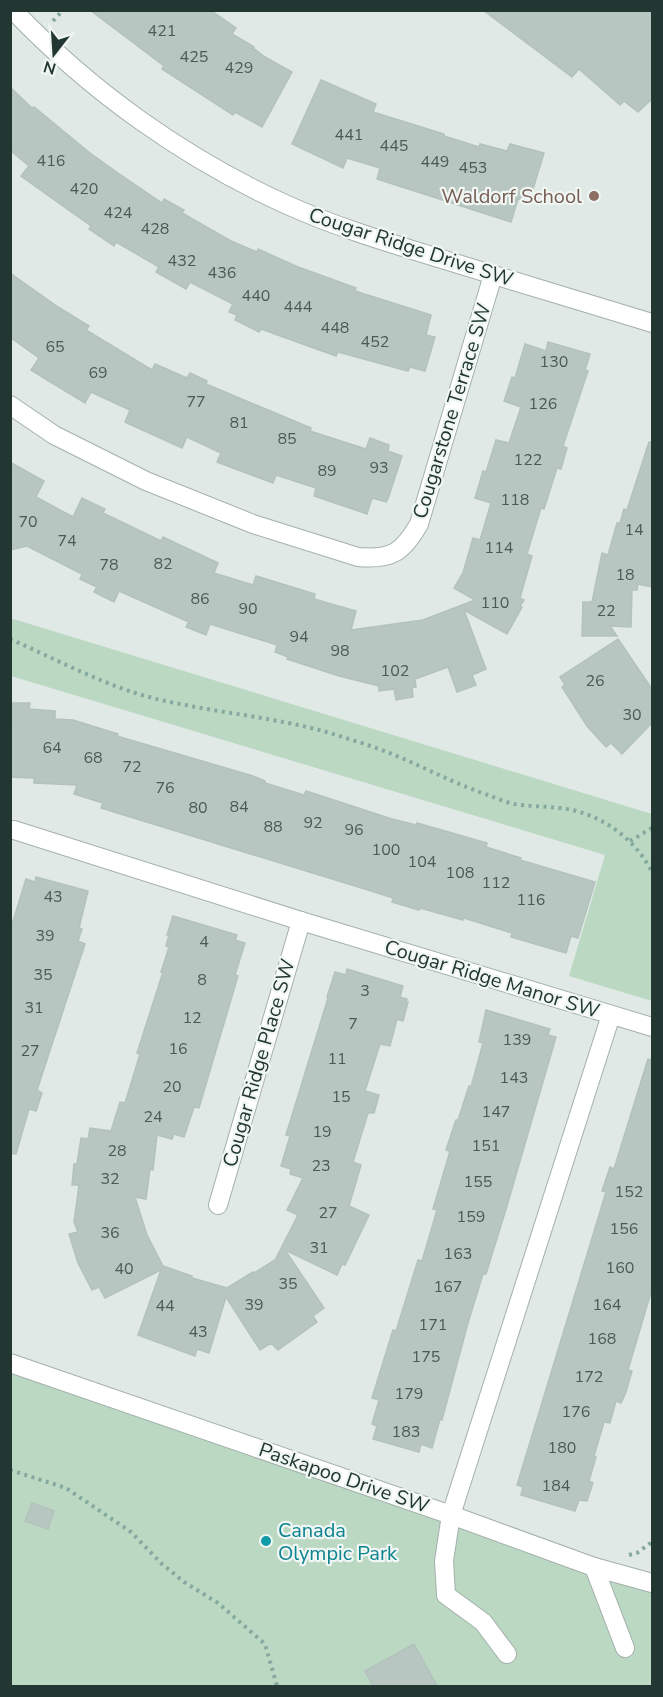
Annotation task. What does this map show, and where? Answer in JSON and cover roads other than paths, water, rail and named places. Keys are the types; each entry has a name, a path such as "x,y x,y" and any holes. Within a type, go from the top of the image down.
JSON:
{"street":[{"name":"Cougar Ridge Drive SW","path":"13,10 100,91 172,142 285,204 362,235 652,323"},
{"name":"Cougarstone Terrace SW","path":"10,405 54,435 146,481 253,524 358,557 385,556 395,553 409,541 418,524 493,275"},
{"name":"Cougar Ridge Manor SW","path":"10,830 611,1015 451,1515 444,1561 446,1595 483,1622 507,1654"},
{"name":"Cougar Ridge Place SW","path":"218,1205 301,921"},
{"path":"611,1015 652,1027"},
{"name":"Paskapoo Drive SW","path":"10,1363 451,1515 594,1567 652,1583"},
{"path":"594,1567 625,1648"}],"place":[{"name":"Waldorf School","path":"594,196"},
{"name":"Canada Olympic Park","path":"266,1541"}]}
